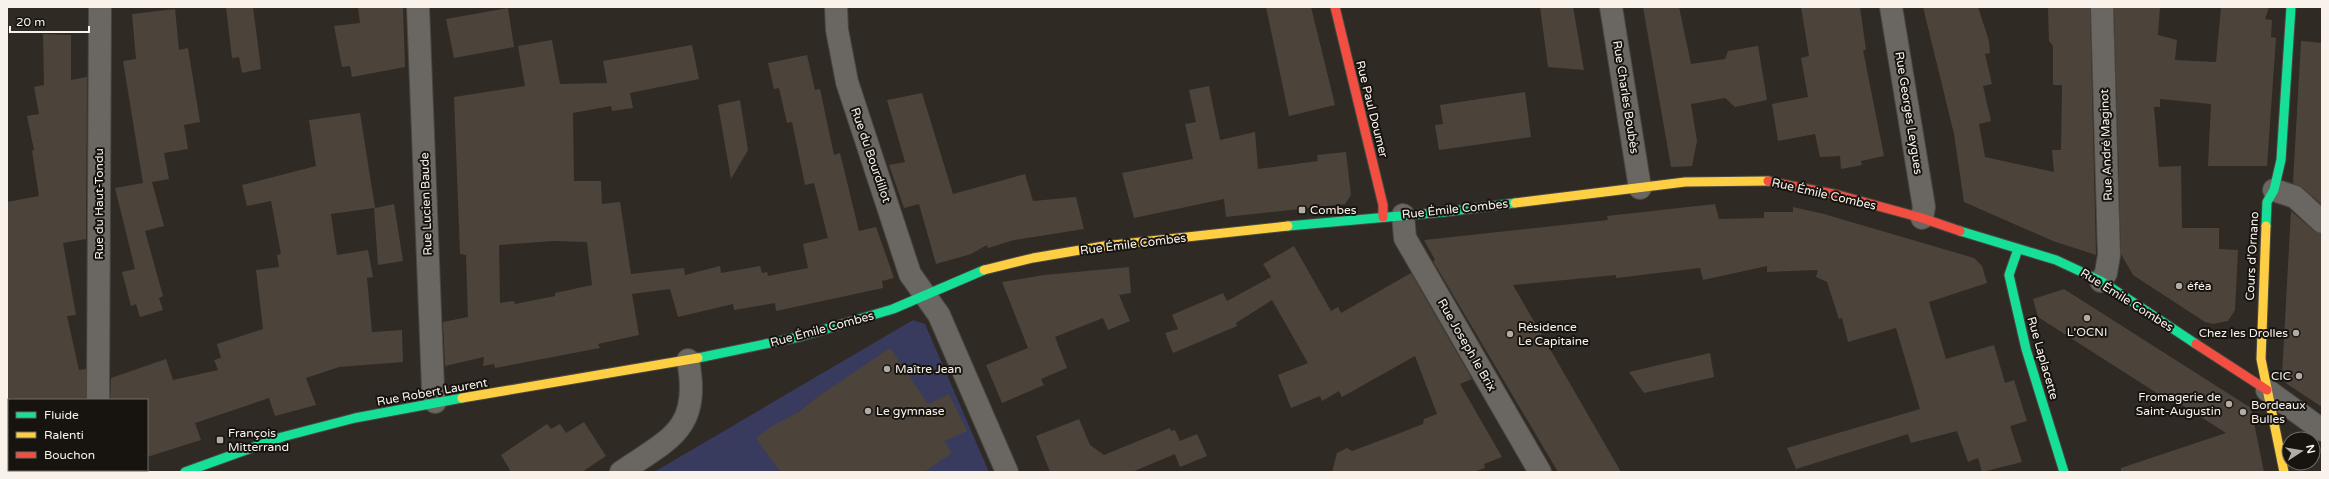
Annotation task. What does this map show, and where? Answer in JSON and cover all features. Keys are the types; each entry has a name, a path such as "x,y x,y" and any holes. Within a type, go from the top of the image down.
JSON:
{"street":[{"name":"Rue du Haut-Tondu","path":"98,399 100,7"},
{"name":"Rue Lucien Baude","path":"418,7 433,388 435,402"},
{"name":"Rue du Bourdillot","path":"836,7 837,30 847,82 910,274 939,315 1007,472"},
{"name":"Rue Paul Doumer","path":"1335,7 1383,205 1393,216"},
{"name":"Rue Charles Boubès","path":"1611,7 1640,188"},
{"name":"Rue Georges Leygues","path":"1891,7 1924,207 1922,218"},
{"name":"Rue André Maginot","path":"2101,281 2106,273 2109,255 2102,7"},
{"name":"Cours d'Ornano","path":"2284,472 2261,359 2261,336 2267,202 2274,190 2281,160 2291,7"},
{"name":"Rue Émile Combes","path":"688,360 799,338 887,312 925,297 986,269 1033,258 1104,246 1393,216 1692,182 1773,180 1922,218 2018,250 2056,260 2101,281 2267,390 2322,430"},
{"path":"2274,190 2295,196 2322,222"},
{"name":"Rue Joseph le Brix","path":"1393,216 1540,472"},
{"name":"Rue Laplacette","path":"2018,250 2009,275 2026,349 2064,472"},
{"name":"Rue Robert Laurent","path":"185,472 282,437 355,418 435,402 688,360"},
{"path":"621,472 674,436 685,420 692,400 688,360"}],"shaded area":[{"name":"Maître Jean","path":"913,320 925,324 989,472 654,472"}],"building":[{"path":"226,7 253,7 261,69 242,73 239,57 232,58"},
{"path":"358,7 403,7 405,67 352,77 350,66 342,67 334,26 360,23"},
{"path":"1266,7 1311,7 1335,105 1289,116"},
{"path":"1540,7 1573,7 1584,70 1548,67"},
{"path":"1643,7 1679,7 1691,64 1725,59 1728,51 1758,46 1767,100 1735,107 1725,98 1691,104 1697,141 1692,166 1671,167"},
{"path":"1801,7 1860,7 1866,50 1863,50 1884,156 1861,161 1862,165 1841,169 1840,156 1820,157 1815,134 1778,141 1772,104 1808,97 1801,58 1809,56"},
{"path":"1923,7 1978,7 1989,41 1990,53 1985,54 1992,84 1983,86 1991,121 1979,124 1985,157 2054,172 2052,150 2061,150 2062,85 2053,85 2053,46 2049,41 2048,7 2090,7 2096,255 2053,241 1964,202 1954,134"},
{"path":"2114,7 2160,7 2158,35 2177,40 2175,60 2216,62 2221,7 2269,7 2265,19 2272,20 2271,37 2276,38 2267,166 2208,166 2211,104 2160,99 2160,107 2154,107 2159,167 2181,166 2182,228 2219,228 2219,249 2238,250 2235,310 2228,321 2213,324 2205,322 2133,275 2121,254"},
{"path":"508,8 514,47 454,58 446,19"},
{"path":"175,9 179,50 188,48 200,122 184,125 188,149 164,153 169,179 152,182 164,226 145,231 163,296 159,298 163,310 140,317 136,304 131,306 122,272 135,269 115,188 143,183 123,61 136,59 132,14"},
{"path":"43,34 71,35 71,80 87,77 86,239 63,243 76,315 67,316 79,370 86,369 86,399 7,400 7,202 39,196 32,151 34,150 27,116 39,114 34,87 44,85"},
{"path":"552,40 560,84 607,83 603,61 692,45 699,79 630,93 633,108 612,111 611,106 573,113 574,181 601,181 602,204 620,202 631,274 684,268 685,275 720,266 721,273 760,266 762,273 767,272 768,276 808,268 803,244 828,238 814,183 805,185 792,122 787,123 779,88 774,89 768,63 807,55 815,90 820,89 834,155 840,153 859,231 876,227 894,278 882,281 883,288 776,311 775,303 734,310 733,304 678,317 670,289 632,294 639,335 598,344 600,348 495,368 494,364 483,366 484,357 445,366 443,322 468,317 466,255 460,254 454,97 525,86 518,46","holes":["554,241 587,242 592,285 555,293 555,296 515,304 514,301 500,303 499,245"]},
{"path":"2301,41 2322,43 2322,205 2303,188 2293,183"},
{"path":"1209,86 1220,140 1255,132 1258,169 1318,161 1317,155 1346,152 1351,195 1345,204 1226,217 1224,199 1134,218 1122,173 1193,159 1185,124 1196,122 1189,90"},
{"path":"1525,92 1531,137 1439,150 1435,125 1443,124 1440,105"},
{"path":"922,93 953,194 1025,174 1033,201 1076,197 1084,229 1014,240 988,248 987,245 971,254 936,264 919,204 904,208 889,165 905,162 887,100"},
{"path":"740,100 748,150 731,179 718,105"},
{"path":"360,113 375,208 394,204 403,261 378,265 374,208 331,214 337,255 368,250 373,277 367,278 372,332 402,330 403,362 339,367 306,378 316,405 275,416 269,398 195,423 201,440 148,457 148,399 110,399 111,378 166,359 173,380 218,370 214,360 221,358 217,344 263,329 256,270 279,267 277,255 281,254 271,201 247,206 242,185 316,166 309,120"},
{"path":"1715,204 1719,219 1764,218 1764,212 1793,212 1793,207 1824,214 1974,258 1982,266 1987,283 1929,302 1946,359 1994,345 2005,383 2014,380 2027,421 2010,426 2022,462 1982,472 1978,458 1968,462 1957,431 1911,443 1908,434 1796,469 1787,448 1920,409 1896,328 1848,342 1842,318 1839,319 1827,282 1816,277 1818,270 1767,272 1767,266 1703,280 1700,268 1616,278 1616,275 1513,285 1621,472 1558,472 1433,261 1435,260 1424,240 1608,220 1607,216"},
{"path":"2291,211 2314,231 2322,234 2322,407 2287,384 2282,375"},
{"path":"1294,246 1331,311 1338,307 1341,313 1411,273 1472,379 1460,384 1502,457 1484,464 1485,468 1473,472 1332,472 1337,453 1347,448 1352,451 1400,433 1423,424 1424,419 1437,414 1415,356 1342,397 1339,391 1322,401 1320,396 1291,408 1278,375 1308,363 1272,300 1236,323 1237,326 1173,353 1165,333 1178,329 1172,315 1223,293 1227,301 1271,277 1263,264"},
{"path":"1129,267 1131,293 1119,295 1130,321 1108,330 1103,318 1055,337 1067,368 1041,379 1044,385 1002,403 986,365 1028,348 1002,282 1044,275"},
{"path":"2064,289 2251,408 2264,472 2121,472 2121,468 2226,433 2168,396 2166,399 2038,317 2033,299"},
{"name":"Le gymnase","path":"890,348 928,404 949,394 967,431 944,441 952,453 924,472 780,472 756,438 772,426 799,412 816,398"},
{"path":"1710,353 1714,377 1644,393 1629,372"},
{"path":"1079,419 1090,445 1104,455 1170,428 1171,431 1175,430 1180,441 1197,434 1207,456 1180,467 1175,454 1132,472 1050,472 1036,436"},
{"path":"584,422 606,456 582,472 511,472 501,455 547,424 551,429 560,424 566,433"}],"traffic: fast":[{"path":"2266,226 2267,202 2274,190 2281,160 2291,7"},
{"path":"1288,226 1444,212 1515,203"},
{"path":"1960,231 2056,260 2101,281 2196,344"},
{"path":"2018,249 2009,275 2026,349 2064,472"},
{"path":"698,358 799,337 893,309 984,270"},
{"path":"185,472 282,437 355,418 462,398"}],"traffic: slow":[{"path":"1515,203 1685,182 1768,181"},
{"path":"984,270 1033,258 1104,246 1288,226"},
{"path":"2266,226 2261,359 2284,472"},
{"path":"462,398 698,358"}],"traffic: jam":[{"path":"1335,7 1383,205 1383,217"},
{"path":"1768,181 1838,195 1922,218 1960,231"},
{"path":"2196,344 2267,390"}],"place":[{"name":"Combes","path":"1302,210"},
{"name":"éféa","path":"2179,286"},
{"name":"L'OCNI","path":"2087,318"},
{"name":"Chez les Drolles","path":"2296,333"},
{"name":"Résidence Le Capitaine","path":"1510,334"},
{"name":"Maître Jean","path":"887,369"},
{"name":"CIC","path":"2299,376"},
{"name":"Fromagerie de Saint-Augustin","path":"2229,404"},
{"name":"Le gymnase","path":"868,411"},
{"name":"Bordeaux Bulles","path":"2243,412"},
{"name":"François Mitterrand","path":"220,440"}]}
